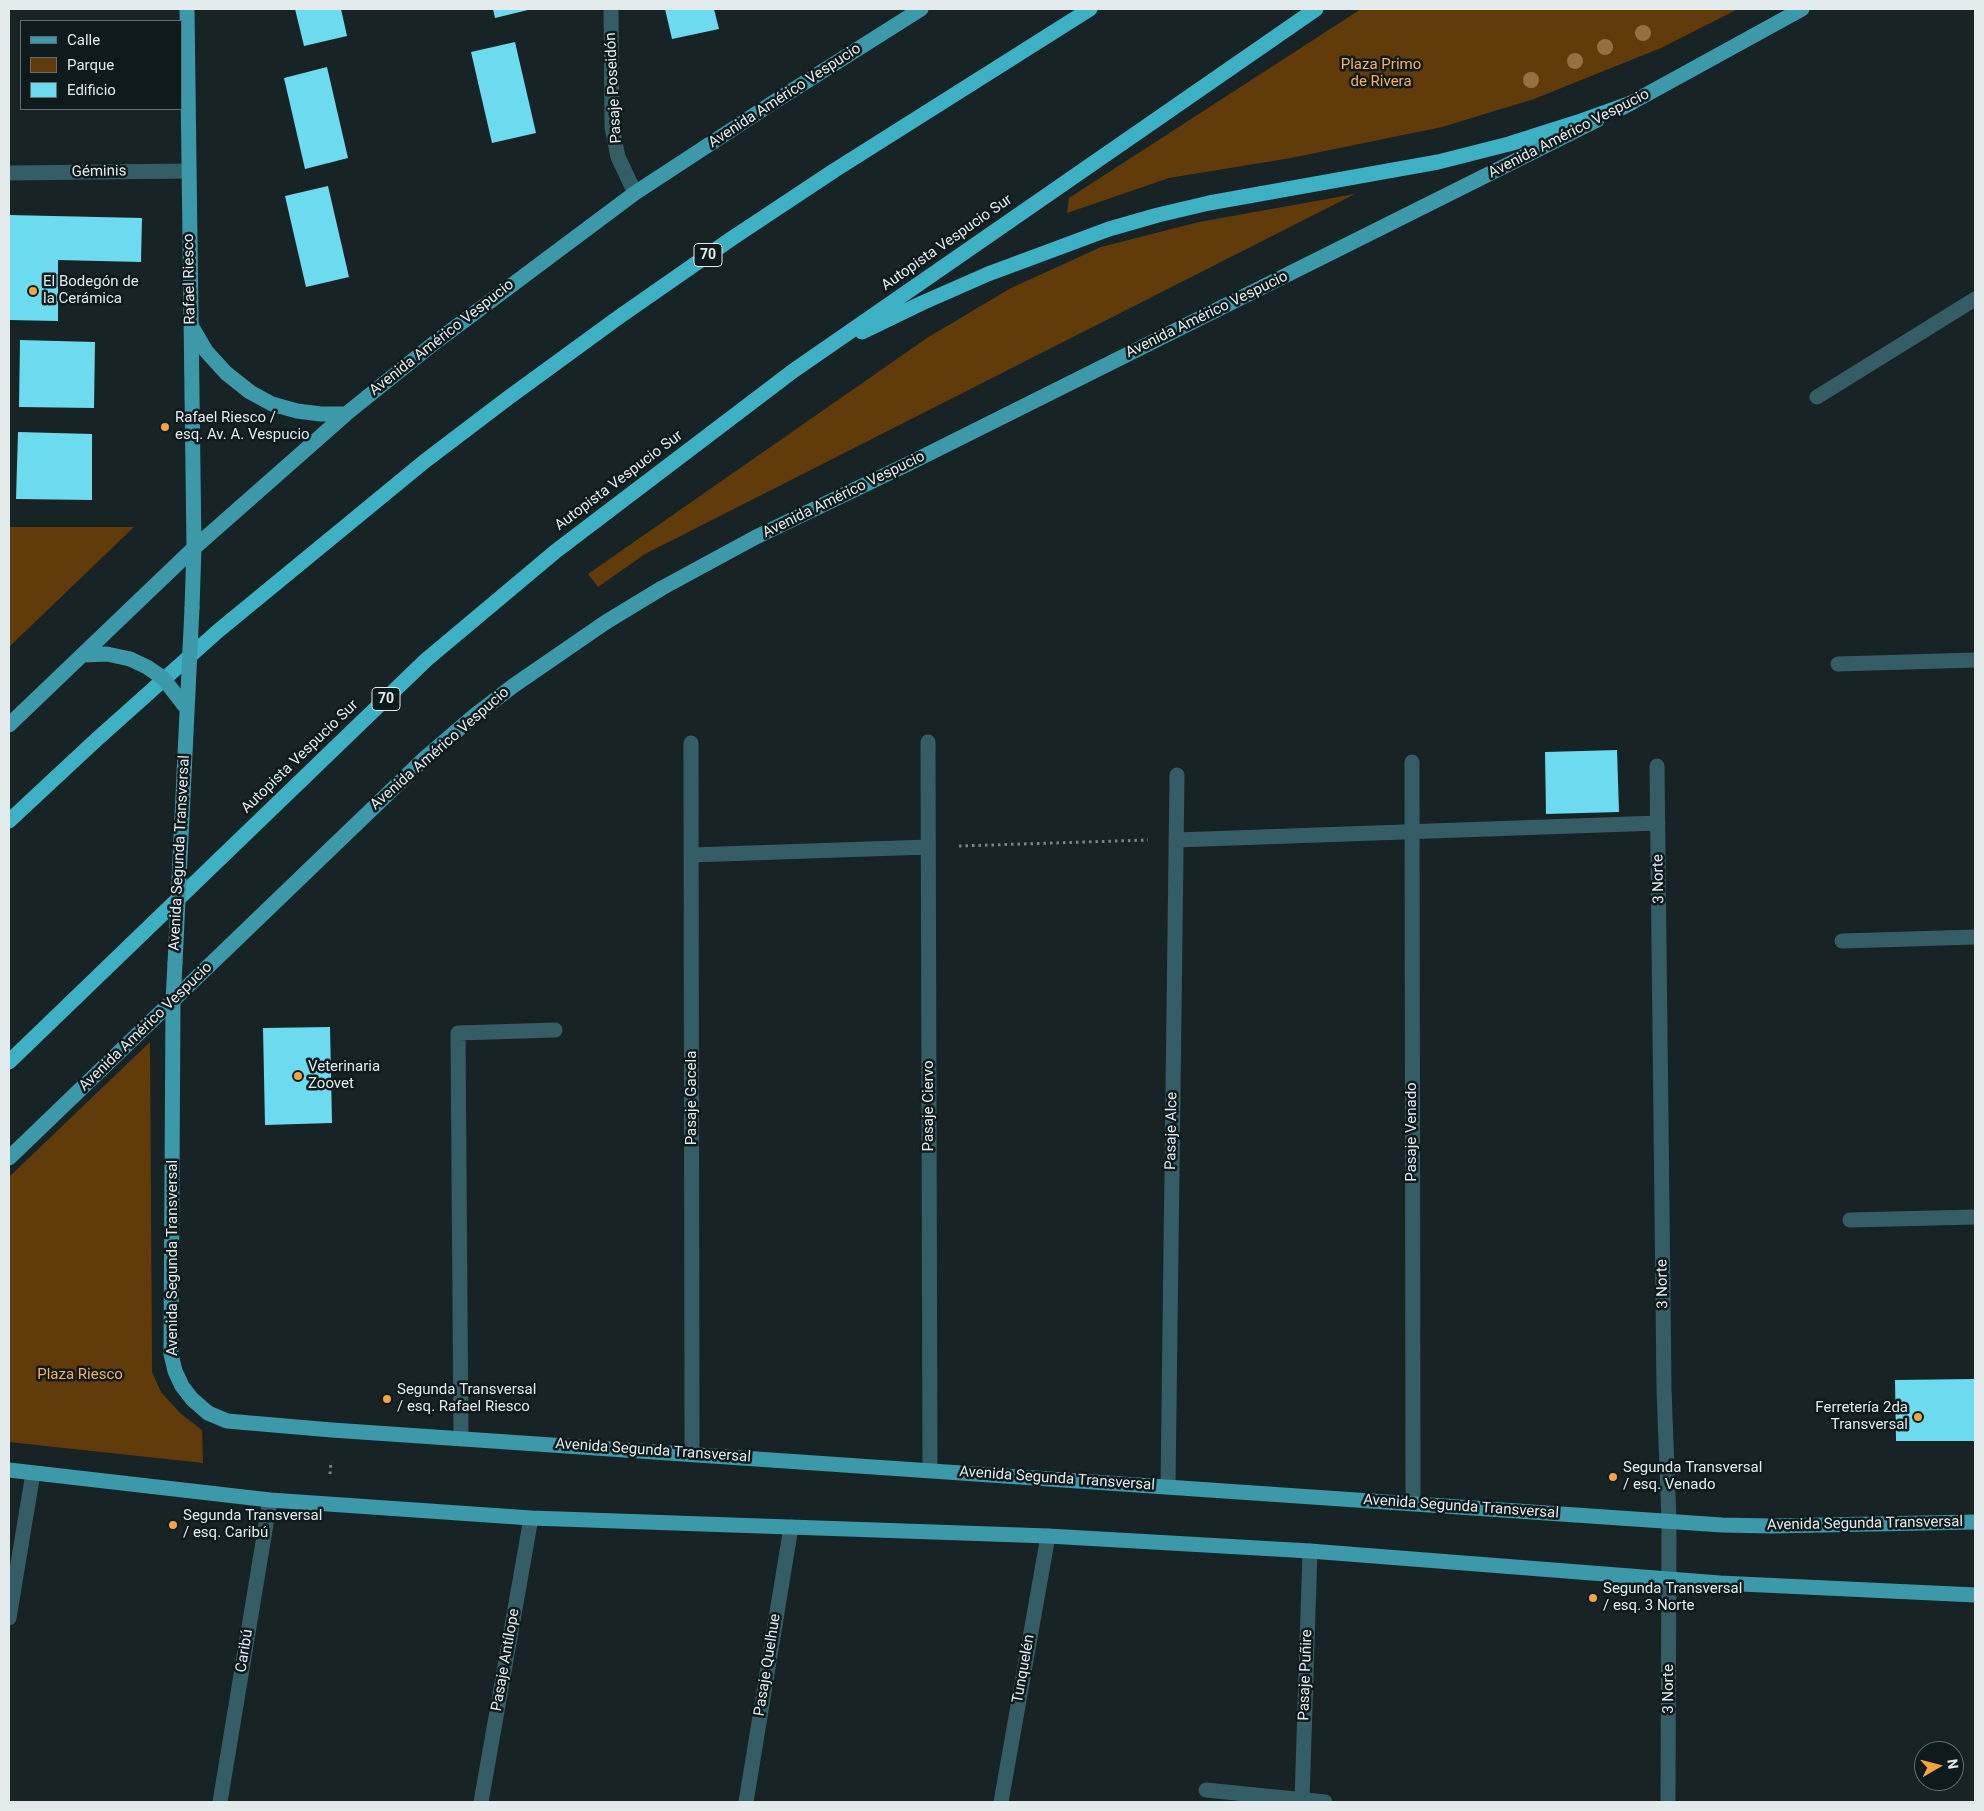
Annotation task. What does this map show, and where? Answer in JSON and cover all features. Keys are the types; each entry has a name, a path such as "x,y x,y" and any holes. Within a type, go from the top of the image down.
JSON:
{"highway":[{"name":"70","path":"9,820 218,631 418,467 508,398 619,317 731,239 843,165 1090,9"},
{"name":"Autopista Vespucio Sur","path":"9,1062 426,660 556,551 793,371 1316,9"},
{"path":"793,371 856,335 922,303 988,274 1109,229 1209,203 1438,162 1509,144 1631,103"}],"main road":[{"name":"Rafael Riesco","path":"187,9 194,548"},
{"name":"Avenida Américo Vespucio","path":"9,725 194,548 346,414 433,344 635,193 776,100 921,9"},
{"name":"Avenida Américo Vespucio","path":"9,1158 425,758 513,686 606,622 662,588 756,538 1631,103 1802,9"},
{"path":"190,324 206,351 226,373 250,392 272,404 297,411 321,414 346,414"},
{"name":"Avenida Segunda Transversal","path":"194,548 173,1001 171,1354 175,1371 182,1386 192,1399 208,1413 227,1421 332,1430 1670,1522 1771,1526 1975,1522"},
{"path":"83,655 107,654 130,659 147,667 162,678 187,709"},
{"path":"9,1470 270,1500 531,1518 1048,1536 1310,1551 1670,1579 1975,1595"}],"street":[{"name":"Pasaje Poseidón","path":"611,9 612,127 618,157 635,193"},
{"name":"Géminis","path":"9,173 189,171"},
{"path":"1817,397 1975,299"},
{"path":"1838,664 1975,660"},
{"name":"Pasaje Ciervo","path":"928,742 930,1470"},
{"name":"Pasaje Gacela","path":"691,743 692,1454"},
{"name":"Pasaje Venado","path":"1412,762 1413,1503"},
{"name":"3 Norte","path":"1657,766 1664,1388 1670,1522 1668,1802"},
{"name":"Pasaje Alce","path":"1168,1487 1177,775"},
{"path":"1176,840 1658,823"},
{"path":"691,855 928,847"},
{"path":"1842,941 1975,937"},
{"path":"461,1438 458,1033 555,1030"},
{"path":"1850,1220 1975,1217"},
{"path":"9,1618 33,1473"},
{"name":"Caribú","path":"220,1802 270,1500"},
{"name":"Pasaje Antílope","path":"481,1802 531,1518"},
{"name":"Pasaje Quelhue","path":"746,1802 791,1527"},
{"name":"Tunquelén","path":"1001,1802 1048,1536"},
{"name":"Pasaje Puñire","path":"1302,1800 1310,1551"},
{"path":"1206,1790 1325,1802"}],"path":[{"path":"928,847 1176,840"},
{"path":"329,1504 332,1430"}],"green space":[{"name":"Plaza Primo de Rivera","path":"1361,9 1738,9 1661,48 1534,99 1442,127 1291,158 1169,178 1067,213 1069,198"},
{"path":"1355,194 645,554 598,587 588,574 927,338 1011,288 1101,247 1199,222"},
{"path":"9,527 134,527 9,647"},
{"name":"Plaza Riesco","path":"150,1042 152,1372 161,1392 180,1413 202,1430 203,1463 9,1442 9,1177"}],"building":[{"path":"295,9 341,9 347,36 304,46"},
{"path":"493,9 532,9 495,18"},
{"path":"665,9 714,9 719,29 672,39"},
{"path":"515,42 536,133 492,143 471,52"},
{"path":"327,67 348,158 305,169 284,78"},
{"path":"328,186 349,277 306,287 285,196"},
{"name":"El Bodegón de la Cerámica","path":"9,215 142,218 141,262 58,260 58,321 9,320"},
{"path":"20,340 95,342 94,408 19,407"},
{"path":"18,432 92,434 92,500 16,499"},
{"path":"1617,750 1619,812 1546,814 1545,752"},
{"name":"Veterinaria Zoovet","path":"330,1027 332,1123 265,1125 263,1028"},
{"path":"1975,1379 1975,1441 1896,1441 1895,1380"}],"place":[{"name":"El Bodegón de la Cerámica","path":"33,291"},
{"name":"Rafael Riesco / esq. Av. A. Vespucio","path":"165,427"},
{"name":"Veterinaria Zoovet","path":"298,1076"},
{"name":"Segunda Transversal / esq. Rafael Riesco","path":"387,1399"},
{"name":"Ferretería 2da Transversal","path":"1918,1417"},
{"name":"Segunda Transversal / esq. Venado","path":"1613,1477"},
{"name":"Segunda Transversal / esq. Caribú","path":"173,1525"},
{"name":"Segunda Transversal / esq. 3 Norte","path":"1593,1598"}]}
